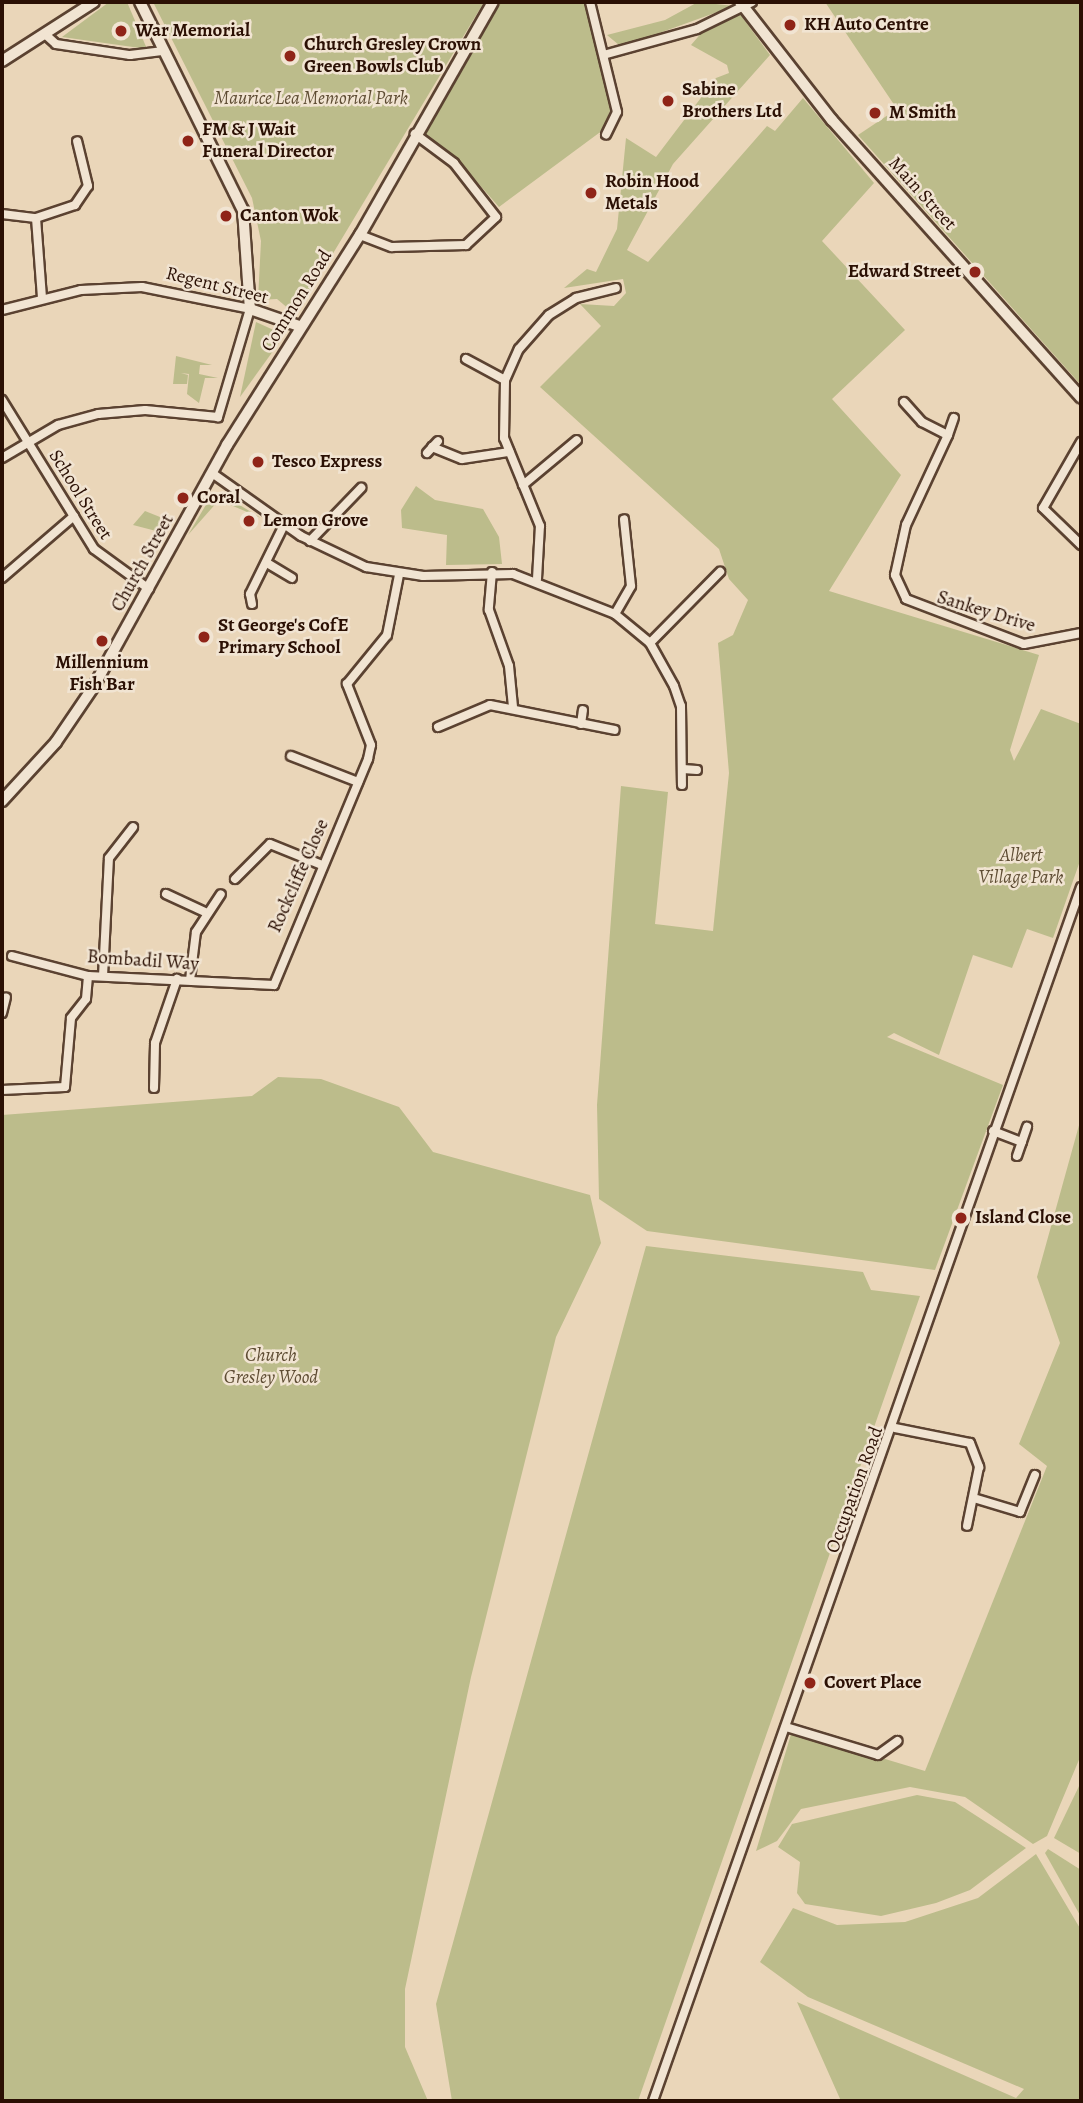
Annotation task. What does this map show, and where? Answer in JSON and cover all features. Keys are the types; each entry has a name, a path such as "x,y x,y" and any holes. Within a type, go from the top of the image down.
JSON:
{"street":[{"path":"2,61 94,2"},
{"path":"2,458 26,440 58,425 114,412 211,418 225,407 250,309 243,210 139,2"},
{"name":"Common Road","path":"212,473 299,326 360,235 415,134 493,2"},
{"path":"590,2 607,54 617,112 606,135"},
{"path":"607,54 697,29 746,4"},
{"name":"Main Street","path":"746,4 832,120 1081,398"},
{"path":"46,35 56,44 130,55 164,51"},
{"path":"360,235 392,247 466,245 496,217 454,163 415,134"},
{"path":"2,214 36,218 75,205 88,186 77,141"},
{"path":"36,218 42,297"},
{"name":"Regent Street","path":"2,310 42,297 150,287 250,309 299,326"},
{"path":"537,579 540,526 509,453 502,424 505,380 519,349 549,315 589,293 617,288"},
{"path":"466,359 505,380"},
{"name":"School Street","path":"2,400 102,558 149,589"},
{"path":"904,402 922,422 948,435"},
{"name":"Sankey Drive","path":"954,418 906,525 895,575 906,599 1024,644 1081,634"},
{"path":"523,485 578,440"},
{"path":"1081,442 1043,508 1081,545"},
{"path":"433,447 462,459 509,453"},
{"path":"212,473 310,541 399,575 492,572 537,579 615,614 650,643 681,706 682,785"},
{"name":"Church Street","path":"2,801 56,742 149,589 212,473"},
{"path":"310,541 360,488"},
{"path":"2,578 74,516"},
{"path":"615,614 631,586 624,520"},
{"path":"252,604 250,594 267,564 284,524"},
{"path":"267,564 292,578"},
{"path":"492,572 489,610 509,666 513,707"},
{"path":"650,643 720,572"},
{"name":"Rockcliffe Close","path":"274,985 371,745 347,684 387,635 399,575"},
{"path":"700,594 709,603"},
{"path":"438,727 490,705 513,707 615,730"},
{"path":"581,724 583,710"},
{"path":"454,720 458,729"},
{"path":"290,756 358,782"},
{"path":"683,769 696,770"},
{"path":"103,976 109,858 133,827"},
{"path":"235,879 270,844 322,865"},
{"name":"Occupation Road","path":"653,2101 895,1429 993,1132 1077,912 1081,887"},
{"path":"166,894 207,913"},
{"path":"190,980 196,932 221,894"},
{"name":"Bombadil Way","path":"12,956 88,976 274,985"},
{"path":"2,1090 65,1087 71,1018 86,999 88,976"},
{"path":"153,1088 155,1043 177,979"},
{"path":"2,1013 6,997"},
{"path":"1017,1156 1027,1127"},
{"path":"993,1132 1022,1142"},
{"path":"895,1429 970,1443 979,1467 977,1499 967,1526"},
{"path":"977,1499 1020,1512 1035,1475"},
{"path":"786,1727 878,1755 897,1741"}],"green space":[{"path":"109,2 127,2 147,49 62,37"},
{"name":"Maurice Lea Memorial Park","path":"153,2 484,2 296,315 277,299 258,300 261,241 252,198"},
{"path":"501,2 585,2 611,108 603,130 499,207 455,157 422,133"},
{"path":"698,2 734,6 629,44 619,45 607,35 665,20"},
{"path":"825,2 1081,2 1081,385 858,135 897,109"},
{"name":"Albert Village Park","path":"739,13 770,55 673,164 627,250 648,262 767,126 775,131 803,98 874,183 822,241 905,330 832,399 901,475 829,591 1039,655 1010,750 1014,761 1041,709 1081,724 1081,858 1053,938 1027,929 1012,968 973,955 939,1055 894,1033 887,1037 1003,1085 935,1270 647,1231 599,1199 597,1105 621,786 668,792 655,924 713,931 729,773 718,643 733,635 748,600 729,579 719,549 540,387 601,326 580,304 614,306 626,293 623,279 564,288 587,269 596,272 617,229 626,138 656,157 716,78 729,73 727,65 691,45 704,30"},
{"path":"256,322 278,332 281,340 240,397"},
{"path":"176,356 212,365 200,365 199,374 218,378 205,378 199,403 187,394 189,374 181,373 188,375 187,384 173,384"},
{"path":"416,486 435,500 483,509 499,537 502,564 446,565 447,535 402,528 401,510"},
{"path":"219,496 228,498 261,518 219,500 188,535 207,503"},
{"path":"145,511 160,517 160,532 133,525"},
{"name":"Church Gresley Wood","path":"278,1077 321,1079 399,1107 433,1152 590,1195 601,1243 556,1337 471,1677 405,1989 405,2047 428,2101 2,2101 2,1115 252,1096"},
{"path":"1081,1118 1081,1755 1047,1836 1033,1844 965,1797 910,1787 801,1809 777,1841 756,1851 792,1731 925,1771 1047,1466 1019,1444 1060,1343 1037,1277"},
{"path":"646,1246 863,1272 871,1290 920,1296 638,2101 452,2101 436,2004"},
{"path":"1081,1782 1081,1854 1054,1838"},
{"path":"917,1795 955,1802 1026,1848 970,1890 936,1903 881,1916 805,1904 797,1893 800,1862 778,1847 792,1824"},
{"path":"1048,1849 1081,1870 1081,1917 1045,1853"},
{"path":"1036,1854 1081,1930 1081,2101 841,2101 797,2002 1016,2098 1024,2089 808,1997 760,1962 793,1908 837,1925 905,1922 978,1898"}],"place":[{"name":"KH Auto Centre","path":"790,25"},
{"name":"War Memorial","path":"121,31"},
{"name":"Church Gresley Crown Green Bowls Club","path":"290,56"},
{"name":"Sabine Brothers Ltd","path":"668,101"},
{"name":"M Smith","path":"875,113"},
{"name":"FM & J Wait Funeral Director","path":"188,141"},
{"name":"Robin Hood Metals","path":"591,193"},
{"name":"Canton Wok","path":"226,216"},
{"name":"Edward Street","path":"975,272"},
{"name":"Tesco Express","path":"258,462"},
{"name":"Coral","path":"183,498"},
{"name":"Lemon Grove","path":"249,521"},
{"name":"St George's CofE Primary School","path":"204,637"},
{"name":"Millennium Fish Bar","path":"102,641"},
{"name":"Island Close","path":"961,1218"},
{"name":"Covert Place","path":"810,1683"}]}
